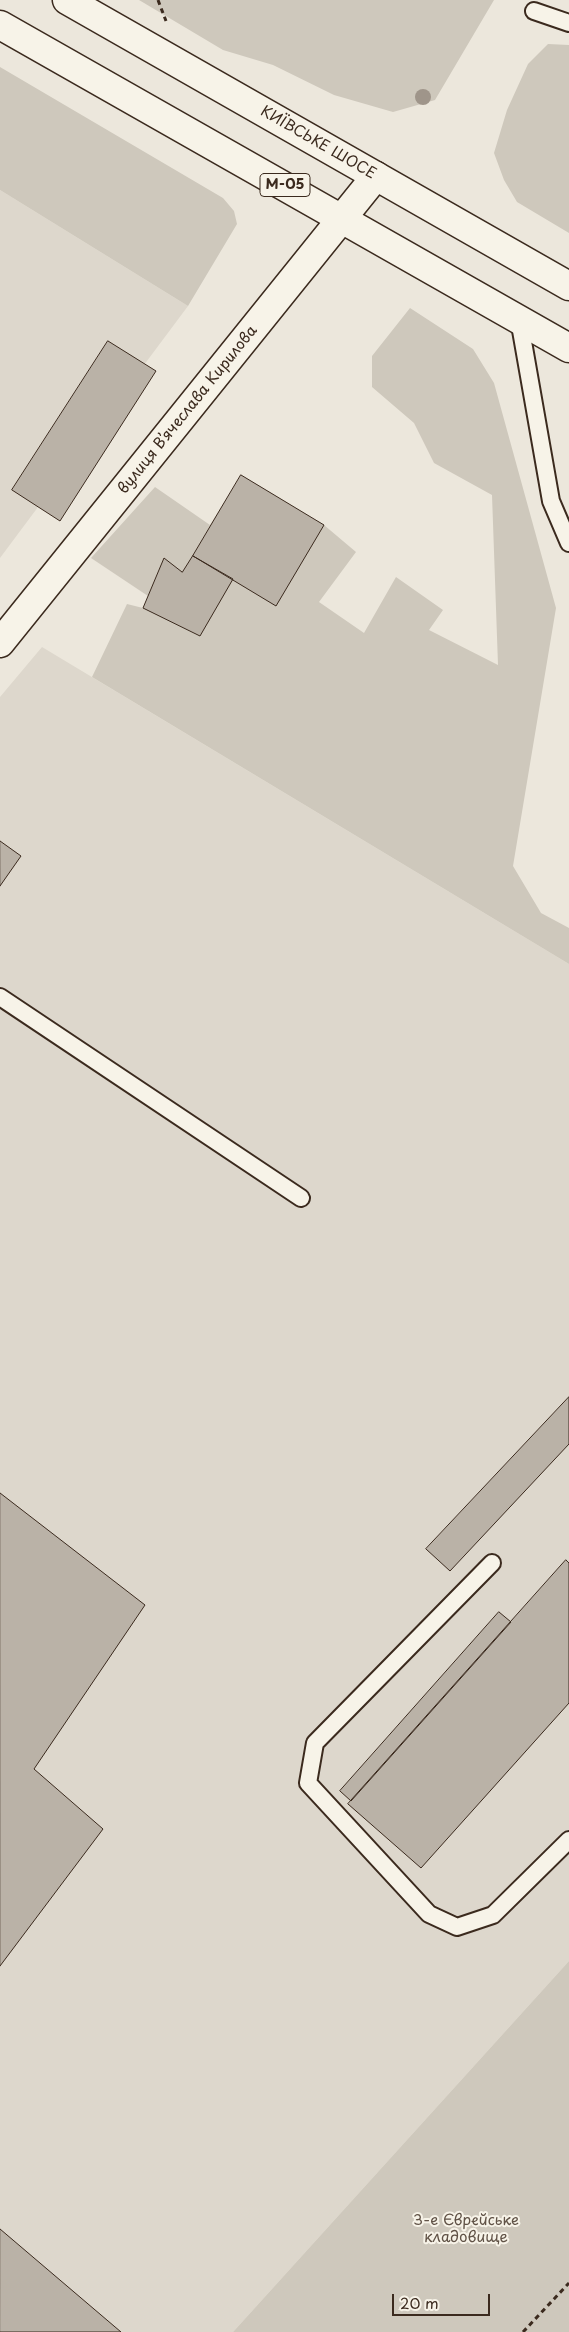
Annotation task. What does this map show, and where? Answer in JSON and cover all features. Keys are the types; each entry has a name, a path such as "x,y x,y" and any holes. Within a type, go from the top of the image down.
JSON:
{"main road":[{"name":"КИЇВСЬКЕ ШОСЕ","path":"66,0 569,286"},
{"name":"М-05","path":"0,25 569,348"},
{"name":"вулиця Вʼячеслава Кирилова","path":"0,643 376,176"}],"lane":[{"path":"534,11 569,23"},
{"path":"520,319 551,501 569,542"},
{"path":"0,997 301,1198"},
{"path":"492,1563 315,1743 308,1783 429,1914 457,1927 493,1914 569,1840"}],"path":[{"path":"523,2332 569,2283"}],"shaded area":[{"path":"0,190 188,306 0,558"},
{"path":"42,647 569,964 569,1961 233,2332 0,2332 0,697"}],"green space":[{"path":"139,0 494,0 435,100 393,112 334,95 273,65 223,50"},
{"path":"548,44 569,45 569,233 517,202 504,180 494,153 507,110 528,64"},
{"path":"0,67 223,198 234,211 237,224 188,306 0,190"},
{"path":"410,308 473,349 494,383 556,608 513,866 541,913 569,928 569,964 92,677 127,604 143,608 148,596 91,558 155,487 210,525 241,475 324,525 356,552 319,602 364,633 396,577 443,610 429,630 498,665 492,495 434,463 414,423 372,387 372,356"},
{"name":"3-е Єврейське кладовище","path":"569,1961 569,2332 233,2332"}],"building":[{"path":"108,341 156,371 60,521 12,490"},
{"path":"241,475 324,525 276,606 193,556"},
{"path":"193,556 233,579 200,636 143,608 164,558 182,572"},
{"path":"0,841 21,856 0,886"},
{"path":"569,1397 569,1444 450,1571 426,1549"},
{"path":"0,1493 145,1605 34,1769 103,1829 0,1966"},
{"path":"566,1560 569,1563 569,1703 421,1868 348,1804"},
{"path":"499,1612 511,1622 351,1801 340,1791"},
{"path":"0,2229 121,2332 0,2332"}]}
